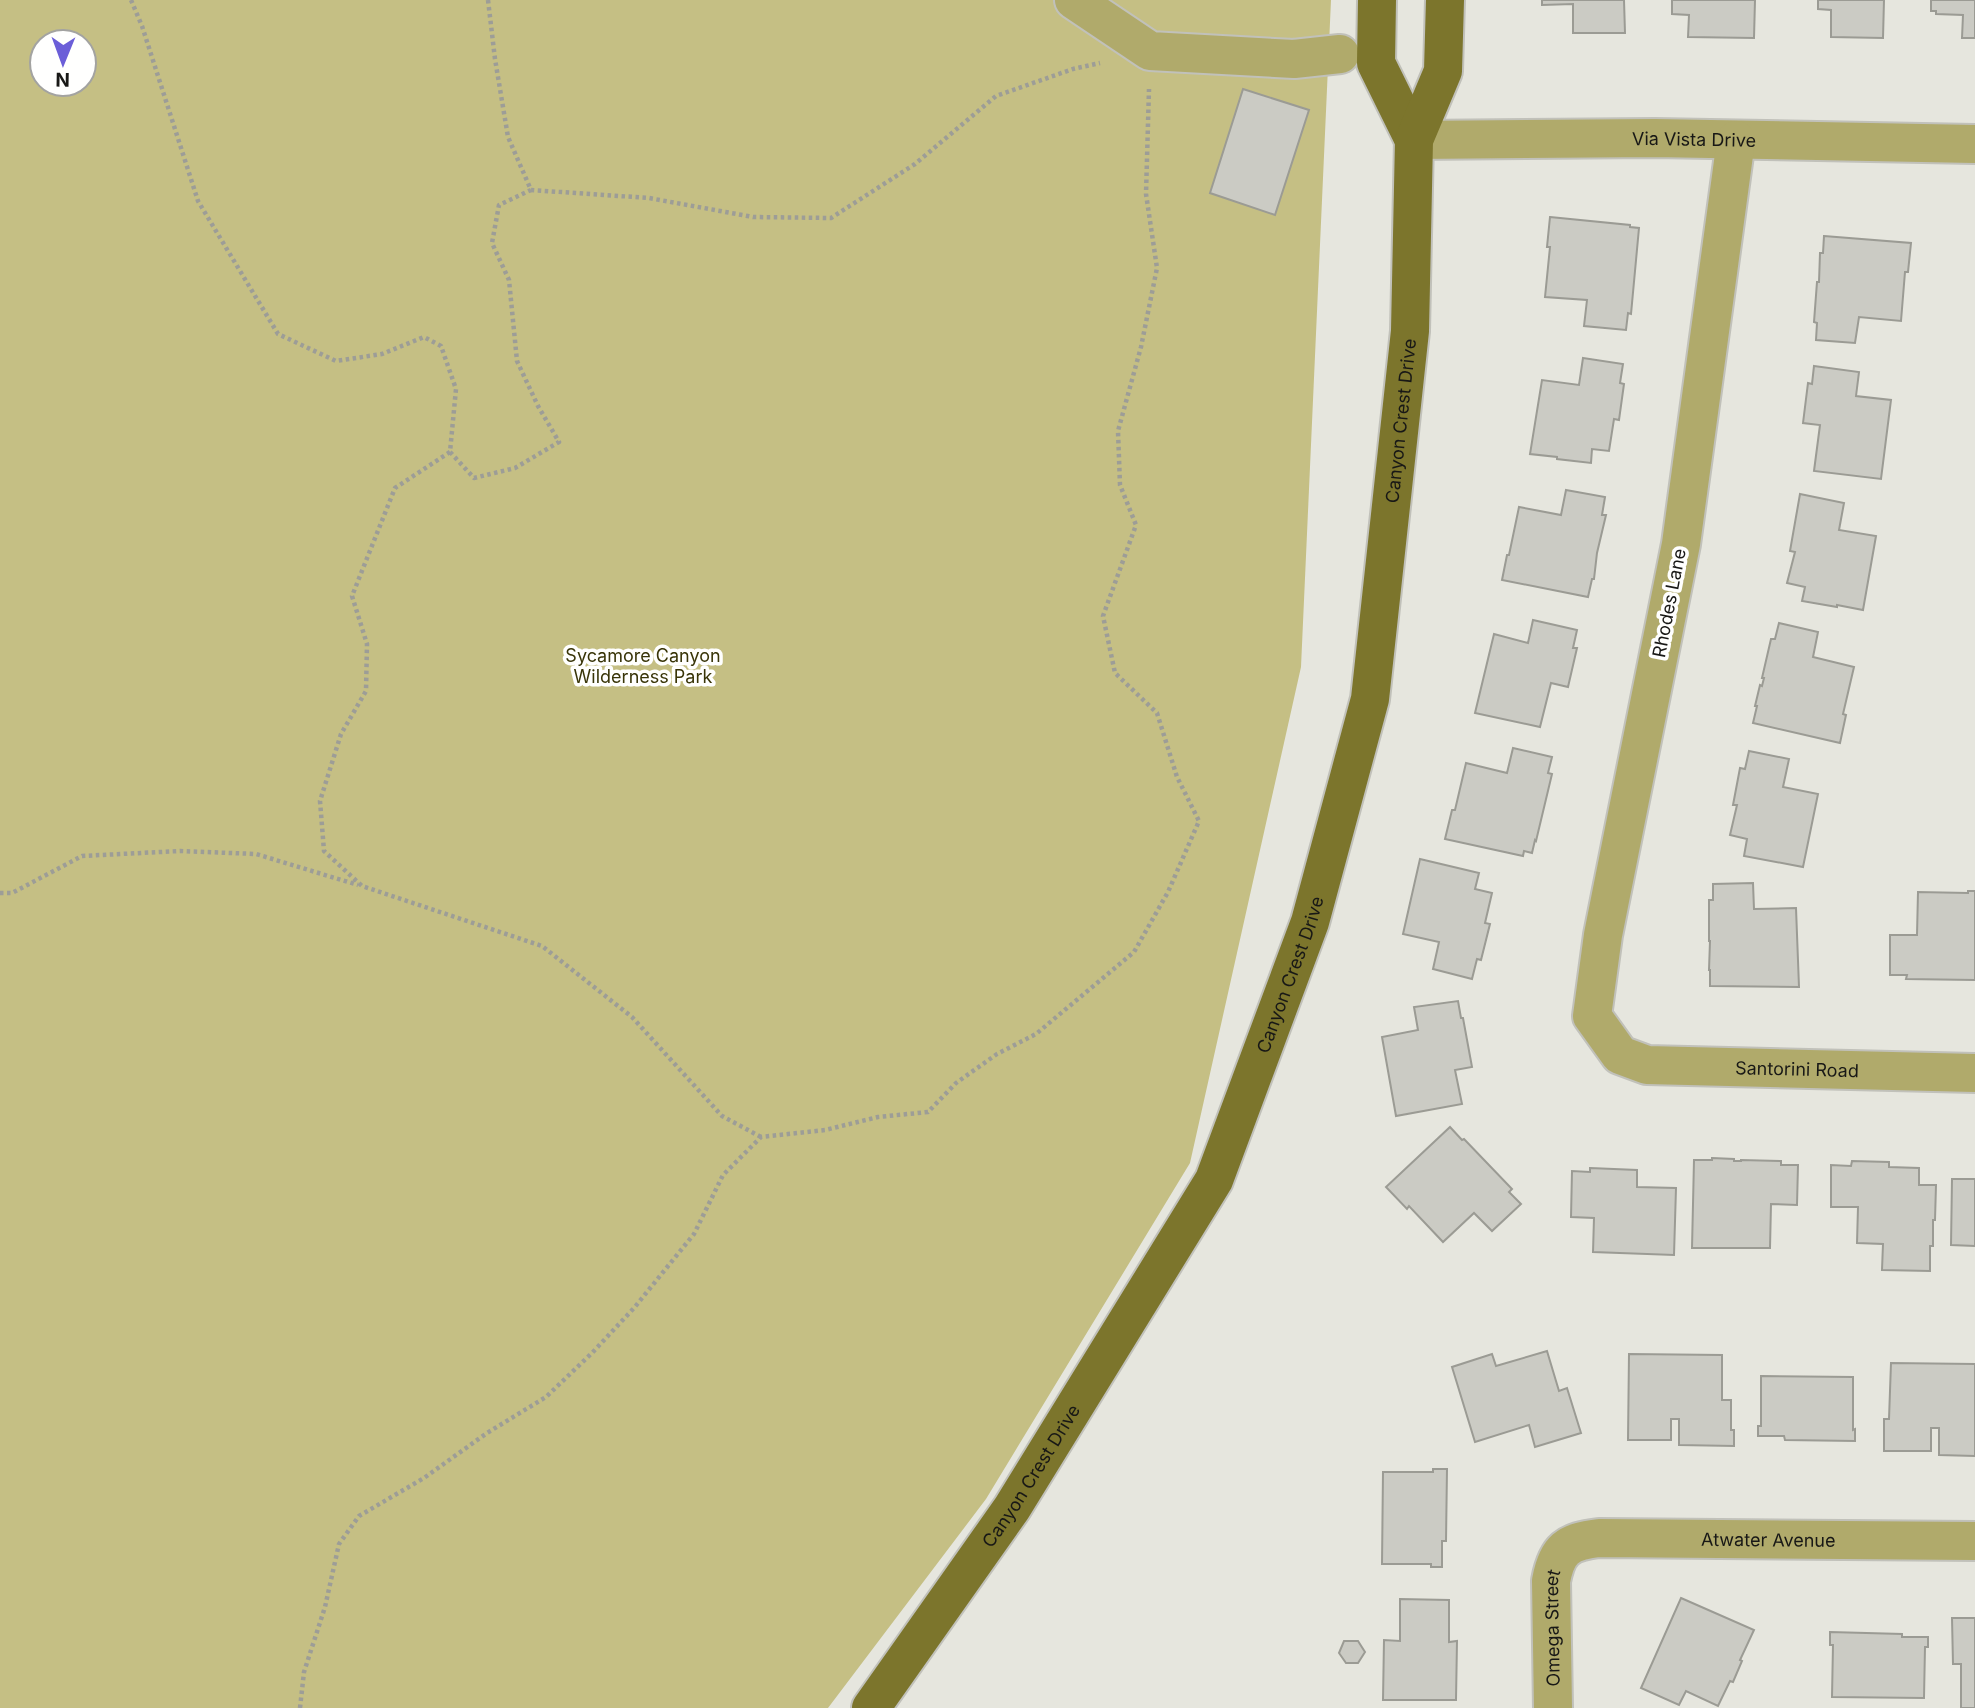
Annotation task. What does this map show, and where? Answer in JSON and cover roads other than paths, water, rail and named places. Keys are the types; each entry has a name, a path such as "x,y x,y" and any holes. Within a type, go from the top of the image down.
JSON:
{"main road":[{"name":"Canyon Crest Drive","path":"1377,0 1376,63 1414,140"},
{"name":"Canyon Crest Drive","path":"871,1708 1012,1508 1214,1181 1310,922 1370,699 1410,331 1414,140 1443,71 1445,0"}],"street":[{"path":"1074,0 1150,51 1294,59 1340,54"},
{"name":"Via Vista Drive","path":"1414,140 1655,138 1975,144"},
{"name":"Rhodes Lane","path":"1620,1055 1592,1016 1603,935 1681,544 1736,140"},
{"name":"Santorini Road","path":"1620,1055 1647,1065 1975,1073"},
{"name":"Atwater Avenue","path":"1563,1549 1572,1544 1599,1538 1975,1541"},
{"name":"Omega Street","path":"1553,1708 1551,1581 1554,1564 1563,1549"}],"park label":[{"name":"Sycamore Canyon Wilderness Park","path":"643,665"}]}
